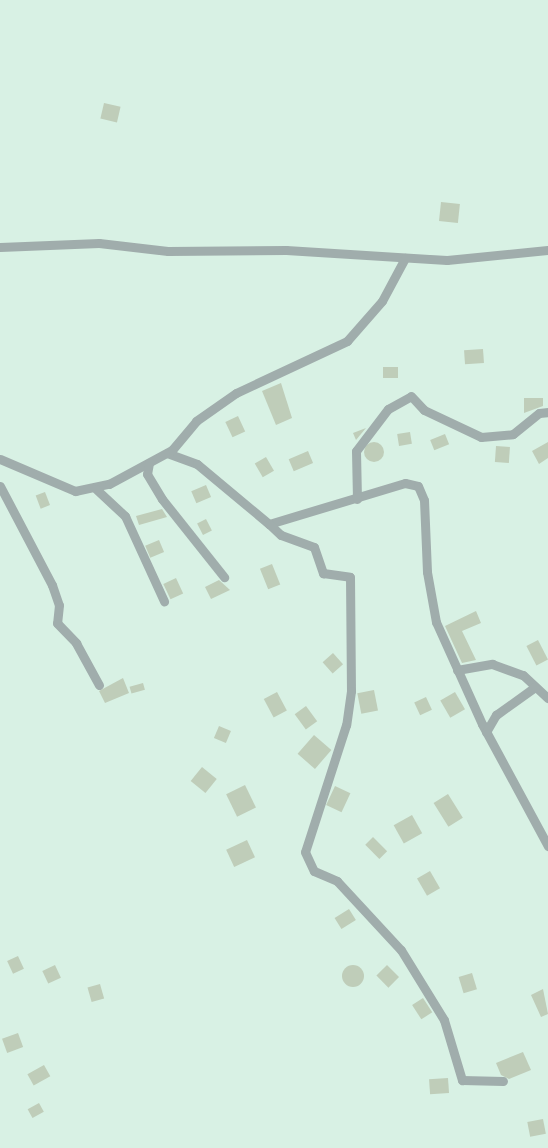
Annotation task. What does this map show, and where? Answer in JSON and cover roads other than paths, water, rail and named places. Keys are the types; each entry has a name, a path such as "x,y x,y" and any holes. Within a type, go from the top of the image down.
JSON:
{"street":[{"path":"0,247 99,243 168,252 286,250 405,258 472,260 548,250"},
{"path":"0,459 62,488 96,489 149,463 167,453 196,421 236,393 347,341 386,295 405,258"},
{"path":"357,500 356,451 388,409 410,396 440,420 481,437 513,434 539,413 548,412"},
{"path":"167,453 197,464 281,535 314,547 323,573 350,577 351,691 346,724 305,852 314,871 337,881 401,950 444,1020 462,1080 503,1081"},
{"path":"149,463 147,474 162,499 224,577"},
{"path":"269,524 357,500 405,483 418,486 424,500 431,601 457,670 486,732 548,846"},
{"path":"0,486 52,585 59,605 57,623 76,643 99,684"},
{"path":"96,489 125,516 164,601"},
{"path":"457,670 492,664 523,675 548,698"},
{"path":"486,732 496,715 535,687"}]}
